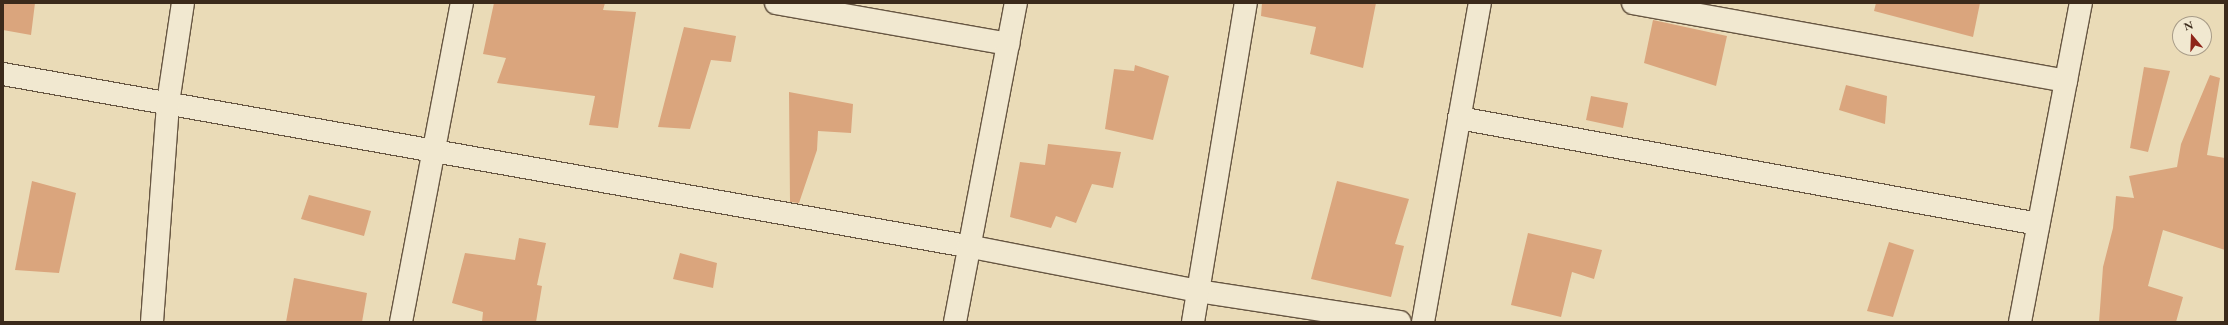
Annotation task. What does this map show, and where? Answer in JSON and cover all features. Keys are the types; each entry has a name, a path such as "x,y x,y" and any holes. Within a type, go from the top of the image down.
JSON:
{"street":[{"path":"152,322 168,104 183,3"},
{"path":"401,322 462,3"},
{"path":"776,3 807,6 1008,44"},
{"path":"956,322 967,246 1016,3"},
{"path":"1193,322 1246,3"},
{"path":"1423,322 1480,3"},
{"path":"1633,3 2066,81"},
{"path":"2020,322 2081,3"},
{"path":"3,74 967,246 1198,291 1400,322"},
{"path":"1459,118 2038,224"}],"building":[{"path":"3,3 35,3 31,35 3,30"},
{"path":"494,3 605,3 603,10 636,12 618,128 589,125 595,96 497,83 506,58 483,54"},
{"path":"1262,3 1376,3 1363,68 1310,54 1316,27 1261,16"},
{"path":"1876,3 1980,3 1973,37 1874,11"},
{"path":"1653,20 1727,36 1716,86 1644,63"},
{"path":"684,27 736,36 731,62 711,60 690,129 658,127"},
{"path":"1135,65 1169,76 1153,140 1105,129 1114,69 1134,71"},
{"path":"2144,67 2170,71 2148,152 2130,148"},
{"path":"2210,75 2220,78 2207,155 2225,158 2225,250 2163,230 2148,286 2183,297 2176,322 2099,322 2103,267 2113,228 2116,196 2134,198 2129,176 2177,167 2181,144"},
{"path":"1846,85 1887,96 1885,124 1839,110"},
{"path":"789,92 853,104 851,133 818,131 817,150 799,203 790,202"},
{"path":"1591,96 1628,103 1623,128 1586,120"},
{"path":"1048,144 1121,152 1113,188 1092,184 1076,223 1056,216 1051,228 1010,217 1020,162 1045,165"},
{"path":"32,181 76,193 59,273 15,270"},
{"path":"1337,181 1409,199 1395,244 1404,246 1391,297 1311,279"},
{"path":"309,195 371,211 364,236 301,219"},
{"path":"1528,233 1602,250 1594,279 1572,272 1561,317 1511,305"},
{"path":"519,238 546,243 537,285 542,286 536,322 482,322 483,312 452,303 465,253 515,260"},
{"path":"1889,242 1914,250 1893,317 1867,311"},
{"path":"680,253 717,263 713,288 673,279"},
{"path":"294,278 367,293 362,322 286,322"}]}
